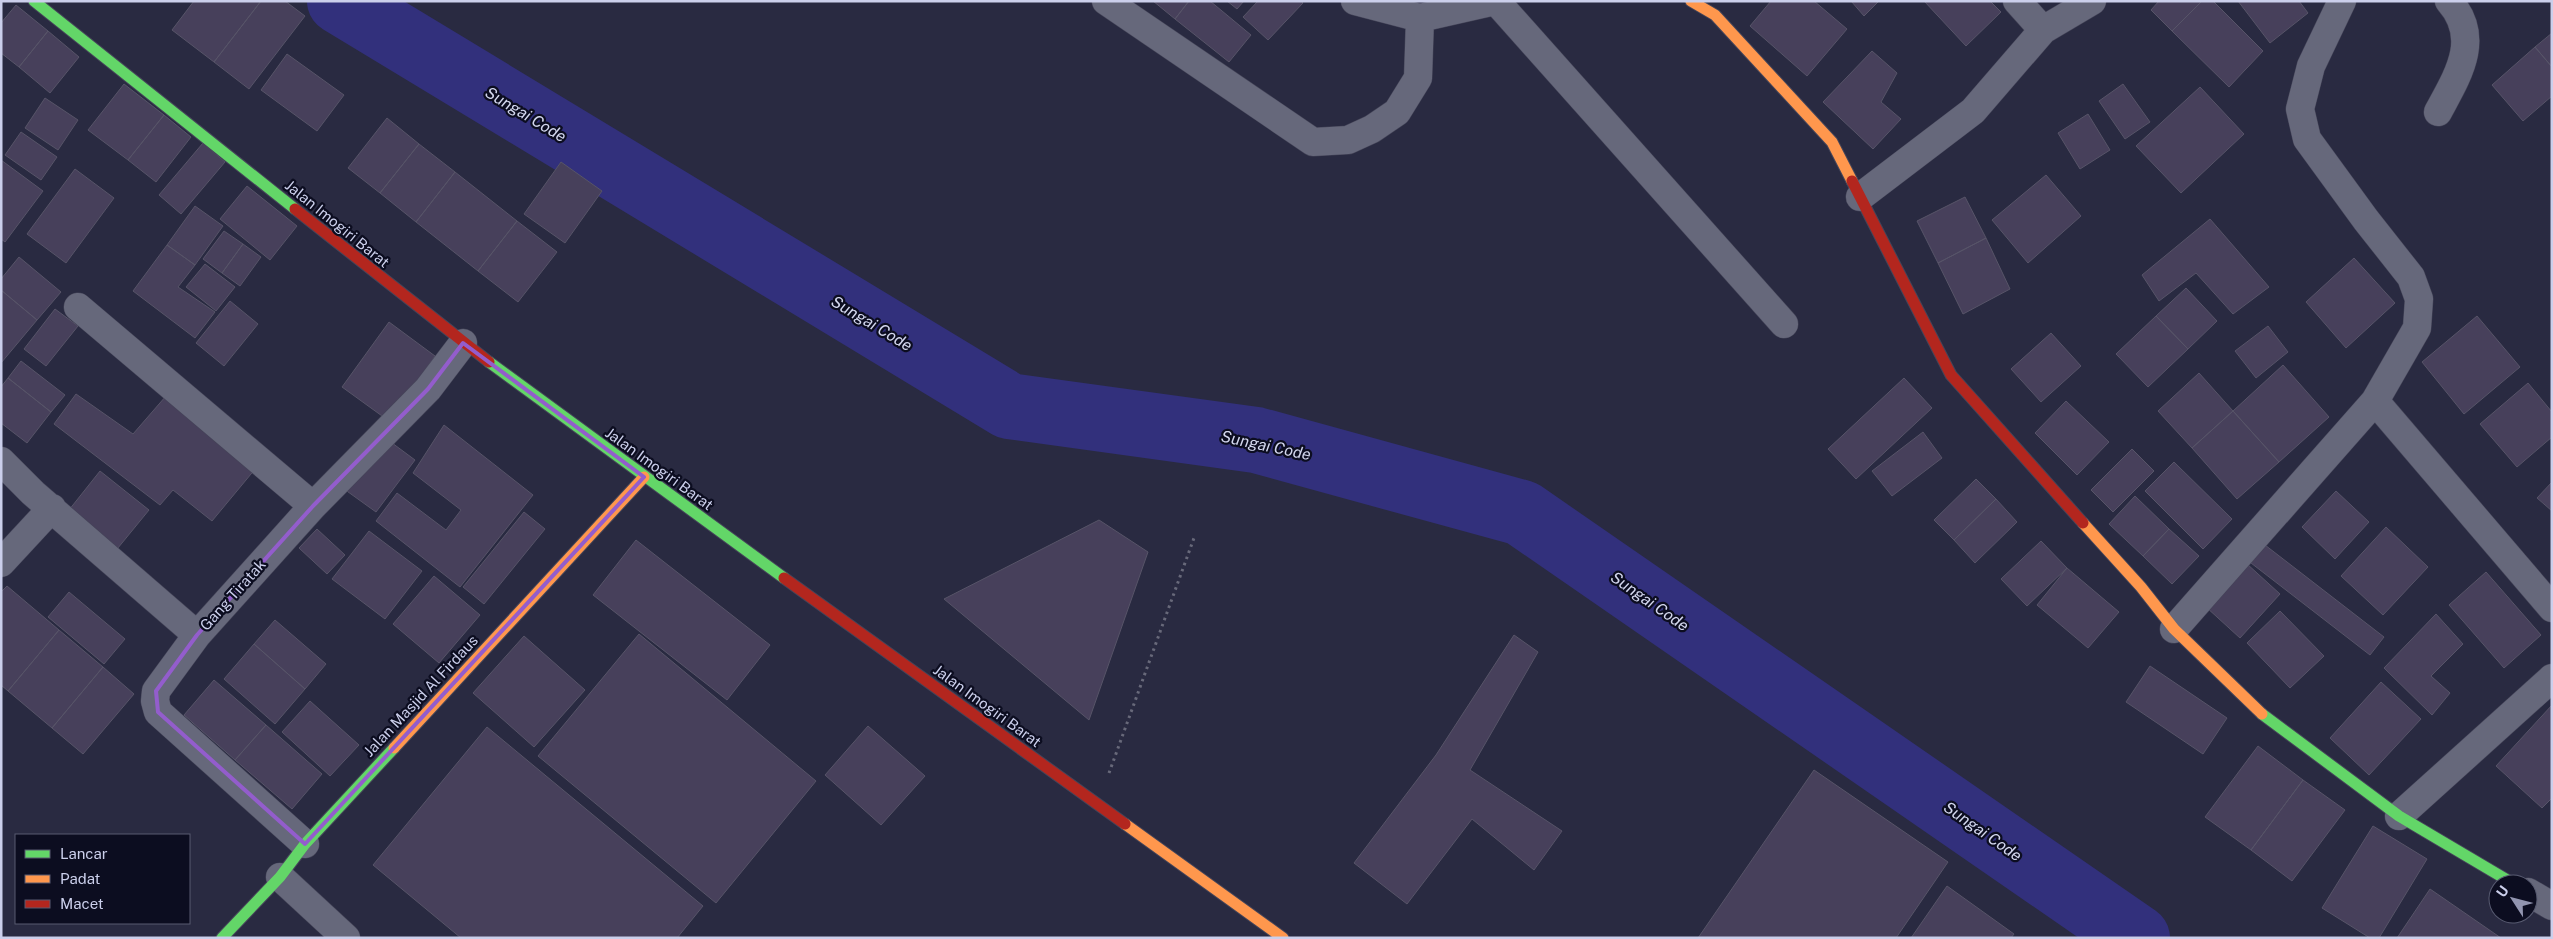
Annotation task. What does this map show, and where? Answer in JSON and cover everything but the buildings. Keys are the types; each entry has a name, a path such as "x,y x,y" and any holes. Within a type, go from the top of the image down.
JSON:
{"street":[{"name":"Jalan Imogiri Barat","path":"34,1 463,343 644,477 1283,938"},
{"path":"1106,1 1312,142 1348,140 1397,112 1418,78 1420,18"},
{"path":"1355,1 1420,18 1495,1 1784,324"},
{"path":"1691,1 1714,15 1832,142 1951,375 2141,588 2174,629 2256,710 2399,816 2497,874"},
{"path":"2017,1 2043,30"},
{"path":"1860,197 1973,111 2043,30 2092,1"},
{"path":"2174,629 2375,401 2417,328 2419,299 2411,277 2366,220 2307,139 2300,109 2310,66 2342,1"},
{"path":"2438,112 2455,80 2467,45 2466,30 2457,10 2449,1"},
{"path":"78,308 313,506"},
{"name":"Gang Tiratak","path":"305,844 158,712 154,701 156,691 197,635 313,506 428,389 463,343"},
{"path":"2375,401 2547,591"},
{"path":"1,461 197,635"},
{"name":"Jalan Masjid Al Firdaus","path":"222,938 280,876 305,844 644,477"},
{"path":"1,563 52,508"},
{"path":"2399,816 2552,678"},
{"path":"280,876 346,938"},
{"path":"2538,898 2552,906"}],"path":[{"path":"1098,804 1194,538"}],"highlighted area":[{"path":"463,343 644,477 305,844 158,712 156,691 197,635 313,506 428,389"}],"waterway":[{"name":"Sungai Code","path":"340,1 1009,406 1256,440 1522,513 2137,938"}],"traffic: fast":[{"path":"34,1 295,209"},
{"path":"489,362 784,578"},
{"path":"2262,714 2399,816 2497,874"},
{"path":"222,938 280,877 305,844 394,748"}],"traffic: slow":[{"path":"1691,1 1715,15 1832,142 1852,181"},
{"path":"394,748 644,477"},
{"path":"2083,523 2141,587 2174,629 2262,714"},
{"path":"1125,824 1283,938"}],"traffic: jam":[{"path":"1852,181 1951,375 2083,523"},
{"path":"295,209 489,362"},
{"path":"784,578 1125,824"}]}
